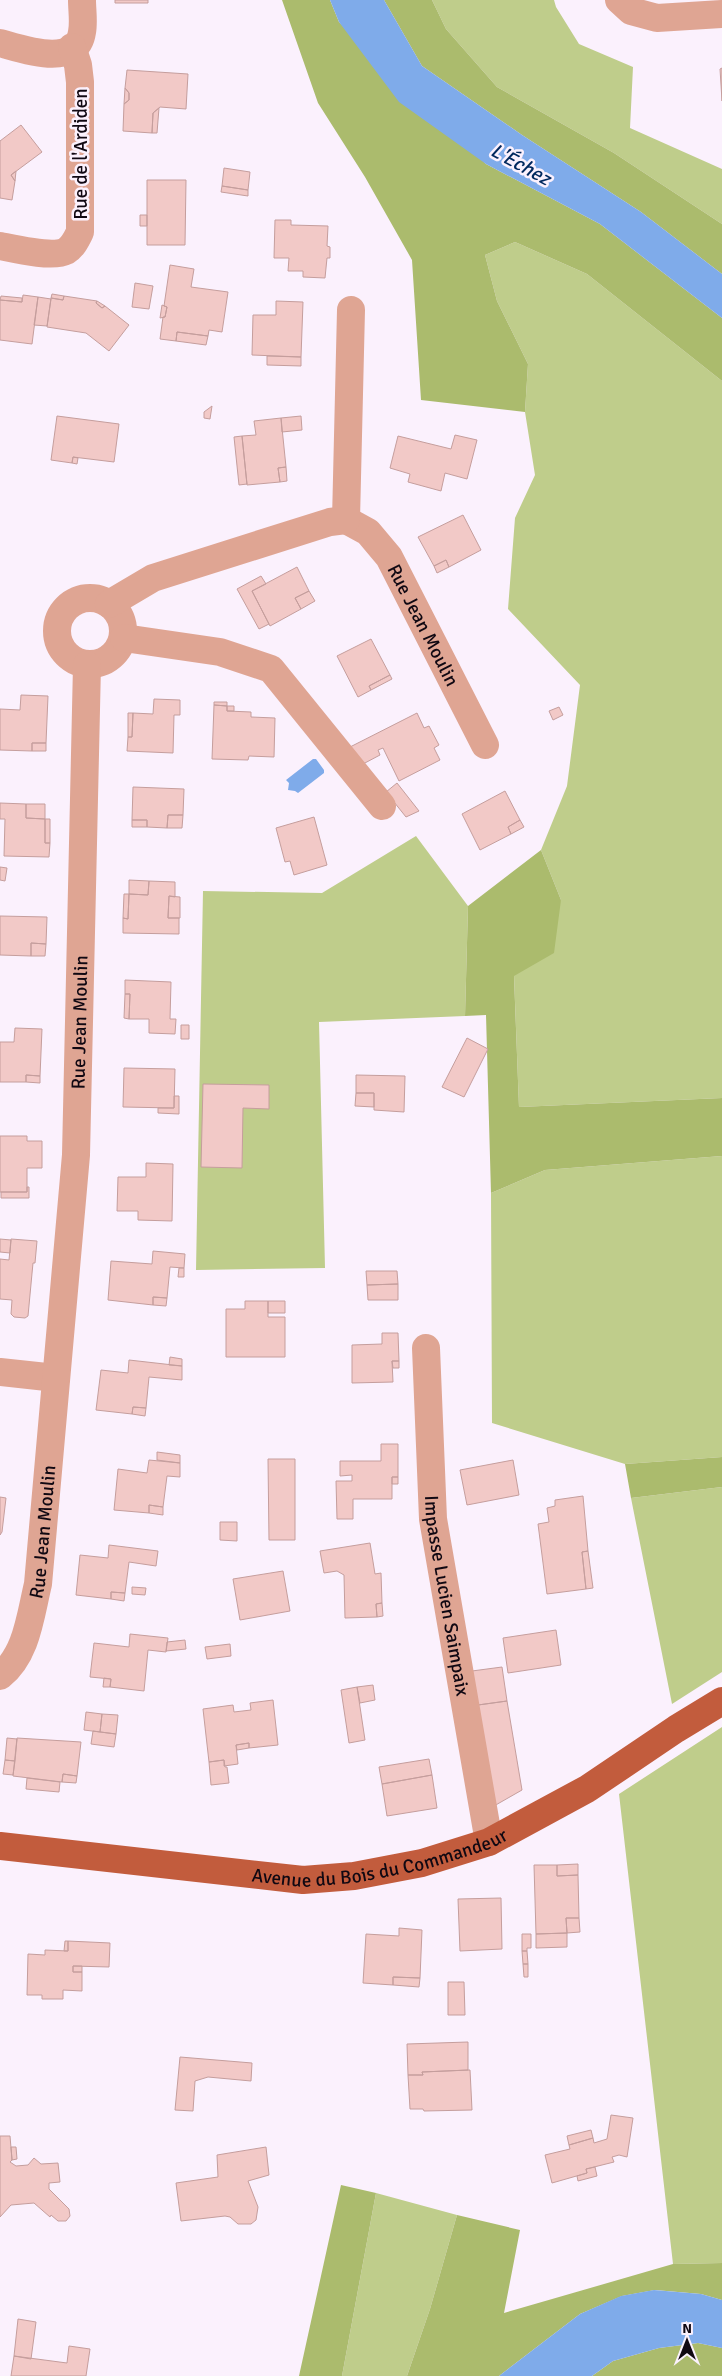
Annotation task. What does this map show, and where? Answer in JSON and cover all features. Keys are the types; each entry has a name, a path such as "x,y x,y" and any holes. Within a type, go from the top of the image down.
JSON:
{"main road":[{"name":"Avenue du Bois du Commandeur","path":"0,1846 303,1880 354,1876 422,1863 489,1842 587,1789 676,1729 722,1701"}],"street":[{"path":"0,43 40,54 61,54 78,41 82,33 82,0"},
{"path":"619,0 631,11 657,18 722,14"},
{"name":"Rue de l'Ardiden","path":"0,246 53,254 66,251 74,244 80,232 80,82 78,65 72,47"},
{"path":"109,604 153,578 330,522 346,520 351,310"},
{"name":"Rue Jean Moulin","path":"346,520 368,532 389,557 485,745"},
{"path":"85,598 101,599 115,608 123,622 124,638 116,652 104,662 87,665 72,660 61,648 56,632 60,617 70,604 85,598"},
{"path":"124,638 220,652 271,669 382,806"},
{"name":"Rue Jean Moulin","path":"0,1676 22,1650 38,1584 76,1155 87,665"},
{"name":"Impasse Lucien Saimpaix","path":"426,1348 433,1519 489,1842"},
{"path":"0,1372 56,1378"}],"green space":[{"path":"282,0 330,0 339,22 486,164 600,224 722,318 722,381 587,274 515,242 485,255 497,301 528,364 525,412 421,400 412,260 365,177 318,103"},
{"path":"384,0 432,0 446,29 497,87 614,153 722,224 722,274 641,212 522,135 422,66"},
{"path":"432,0 554,0 556,7 579,44 633,67 630,128 722,169 722,224 614,153 497,87 446,29"},
{"path":"515,242 587,274 722,381 722,1098 519,1107 514,975 561,900 541,850 567,786 580,685 508,609 515,518 535,475 525,412 528,364 497,301 485,255"},
{"path":"416,836 468,906 465,1016 319,1022 325,1268 196,1270 203,891 322,893"},
{"path":"541,850 561,900 554,953 514,976 519,1107 722,1098 722,1156 545,1170 491,1193 486,1015 465,1016 468,906"},
{"path":"722,1156 722,1457 625,1464 492,1423 491,1193 545,1170"},
{"path":"722,1457 722,1487 631,1498 625,1464"},
{"path":"722,1487 722,1672 672,1704 631,1498"},
{"path":"722,1727 722,2263 673,2264 619,1794"},
{"path":"341,2185 376,2193 342,2376 299,2376"},
{"path":"376,2193 457,2215 430,2309 407,2376 342,2376"},
{"path":"457,2215 520,2230 504,2313 673,2264 722,2263 722,2300 701,2294 655,2290 622,2296 580,2314 499,2376 407,2376 430,2309"},
{"path":"698,2343 722,2348 722,2376 592,2376 613,2361 659,2348"}],"water":[{"name":"L'Échez","path":"330,0 384,0 422,66 522,135 641,212 722,274 722,318 600,224 486,164 399,102 339,22"},
{"path":"313,759 316,759 324,773 298,793 288,790 289,783 286,780"},
{"path":"654,2290 701,2294 722,2300 722,2348 698,2343 659,2348 613,2361 592,2376 499,2376 580,2314 621,2296"}],"building":[{"path":"115,0 148,0 148,3 115,3"},
{"path":"722,68 722,101 720,69"},
{"path":"127,70 188,74 186,109 160,107 153,113 152,133 123,131 124,104 129,100 129,93 125,88"},
{"path":"125,88 129,93 129,100 124,104"},
{"path":"159,108 157,133 152,133 153,113"},
{"path":"21,125 42,152 11,175 15,181 12,200 0,198 0,141"},
{"path":"224,168 250,172 248,190 222,186"},
{"path":"16,171 15,181 11,175"},
{"path":"147,180 186,180 185,245 147,245"},
{"path":"222,186 248,190 248,196 221,192"},
{"path":"140,215 147,215 147,226 140,226"},
{"path":"275,220 291,220 291,225 328,226 327,246 330,247 330,258 327,258 325,278 303,277 303,271 288,271 289,258 274,258"},
{"path":"170,265 194,269 191,287 228,292 222,332 209,330 208,336 177,332 176,341 160,339 163,317 165,317 167,307 164,306"},
{"path":"135,283 153,286 149,309 132,307"},
{"path":"52,294 64,296 63,300 51,298"},
{"path":"23,295 38,297 32,344 0,340 0,300 22,302"},
{"path":"1,296 22,298 22,302 0,300"},
{"path":"64,296 97,301 96,303 102,308 105,306 129,325 109,351 86,333 47,327 51,298 63,300"},
{"path":"38,297 51,299 47,326 34,325"},
{"path":"97,301 105,306 102,308 96,303"},
{"path":"276,301 303,302 301,357 252,355 253,315 276,315"},
{"path":"162,305 167,307 165,317 160,318"},
{"path":"177,332 208,336 206,345 176,341"},
{"path":"267,356 301,357 301,366 267,365"},
{"path":"212,406 210,419 204,418 204,412"},
{"path":"57,416 119,424 114,462 73,457 72,463 51,460"},
{"path":"301,416 302,430 282,432 281,418"},
{"path":"281,418 286,467 278,468 280,482 247,485 242,436 256,435 254,421"},
{"path":"455,435 477,440 467,479 445,473 441,491 408,482 410,474 390,468 398,436 451,449"},
{"path":"242,436 247,484 239,485 234,437"},
{"path":"73,457 78,458 77,464 72,463"},
{"path":"286,467 287,481 280,482 278,468"},
{"path":"463,515 481,550 449,567 446,560 434,566 418,537"},
{"path":"446,560 449,567 437,573 434,566"},
{"path":"297,567 309,591 295,598 301,609 270,626 252,591"},
{"path":"261,576 266,584 252,591 269,624 259,629 237,589"},
{"path":"309,591 315,601 301,609 295,598"},
{"path":"371,639 390,675 369,686 371,690 358,697 337,656"},
{"path":"390,675 392,679 371,690 369,686"},
{"path":"21,695 48,696 46,743 32,743 32,751 0,750 0,709 20,710"},
{"path":"154,699 180,700 180,715 174,715 173,753 127,751 128,737 132,737 133,713 153,714"},
{"path":"214,702 227,702 227,706 214,705"},
{"path":"214,705 227,706 227,711 251,712 251,717 275,718 274,757 249,756 248,760 212,759"},
{"path":"227,706 234,706 234,711 227,711"},
{"path":"559,707 563,715 553,720 549,711"},
{"path":"128,713 133,713 132,737 128,737"},
{"path":"417,713 424,728 429,726 439,745 434,748 440,760 399,781 383,748 378,750 380,755 363,764 350,747"},
{"path":"32,743 46,743 46,751 32,751"},
{"path":"397,783 419,811 406,817 386,792"},
{"path":"133,787 184,789 183,815 168,815 167,828 147,827 147,820 132,820"},
{"path":"505,791 520,820 508,827 511,834 480,850 462,814"},
{"path":"0,803 26,804 26,818 45,819 45,843 50,843 49,857 4,856 5,819 0,819"},
{"path":"26,804 45,804 45,819 26,818"},
{"path":"168,815 183,815 182,828 167,828"},
{"path":"314,817 327,865 294,875 290,861 285,862 276,828"},
{"path":"45,819 50,819 50,843 45,843"},
{"path":"132,820 147,820 147,827 132,827"},
{"path":"520,820 524,827 511,834 508,827"},
{"path":"0,867 7,868 5,881 0,880"},
{"path":"129,880 149,881 148,895 129,894"},
{"path":"149,881 175,882 175,897 169,896 168,918 179,918 179,934 123,933 123,918 128,919 129,894 148,895"},
{"path":"124,894 129,894 128,919 123,918"},
{"path":"169,896 180,897 180,918 168,918"},
{"path":"0,916 47,917 46,944 31,943 31,956 0,955"},
{"path":"31,943 46,944 45,956 31,956"},
{"path":"125,980 171,982 170,1019 176,1019 175,1034 149,1033 149,1019 129,1019 130,994 125,994"},
{"path":"125,994 130,994 129,1019 124,1018"},
{"path":"181,1025 189,1025 189,1039 181,1039"},
{"path":"15,1028 42,1029 40,1076 26,1075 26,1082 0,1082 0,1042 14,1042"},
{"path":"467,1038 488,1049 464,1097 442,1087"},
{"path":"124,1068 175,1069 174,1108 123,1107"},
{"path":"26,1075 40,1076 40,1083 26,1082"},
{"path":"356,1075 405,1076 404,1112 374,1110 374,1093 356,1093"},
{"path":"203,1084 269,1085 269,1109 243,1108 242,1168 201,1167"},
{"path":"356,1093 374,1093 374,1107 355,1106"},
{"path":"174,1096 179,1096 179,1114 158,1113 158,1108 174,1108"},
{"path":"0,1136 27,1136 27,1141 42,1141 42,1168 27,1168 27,1192 0,1192"},
{"path":"146,1163 173,1164 172,1221 138,1220 138,1211 117,1211 118,1177 146,1177"},
{"path":"27,1187 29,1187 29,1198 1,1198 1,1192 27,1192"},
{"path":"0,1239 11,1240 10,1253 0,1252"},
{"path":"11,1239 37,1241 28,1316 25,1318 14,1317 11,1314 12,1300 0,1299 0,1259 9,1260"},
{"path":"153,1251 185,1254 184,1268 170,1267 167,1298 153,1297 153,1305 108,1300 111,1261 152,1264"},
{"path":"179,1268 184,1268 184,1277 178,1277"},
{"path":"366,1271 397,1271 398,1284 367,1285"},
{"path":"398,1284 398,1300 368,1300 367,1285"},
{"path":"153,1297 167,1298 166,1306 153,1305"},
{"path":"245,1301 268,1301 268,1317 285,1317 285,1357 226,1357 226,1309 245,1309"},
{"path":"268,1301 285,1301 285,1313 268,1313"},
{"path":"382,1333 398,1333 399,1361 392,1361 393,1382 352,1383 352,1345 382,1344"},
{"path":"170,1357 182,1359 182,1366 169,1365"},
{"path":"129,1360 182,1366 182,1380 149,1377 146,1408 133,1407 132,1414 96,1410 101,1370 128,1373"},
{"path":"392,1361 399,1361 399,1368 393,1368"},
{"path":"133,1407 146,1408 145,1416 132,1414"},
{"path":"381,1444 398,1444 398,1477 392,1477 392,1499 353,1499 353,1519 337,1519 336,1481 352,1481 352,1475 340,1476 340,1461 381,1461"},
{"path":"157,1452 180,1455 180,1463 157,1460"},
{"path":"268,1459 295,1459 295,1540 269,1540"},
{"path":"149,1460 180,1463 180,1477 167,1476 163,1507 149,1505 149,1513 114,1510 118,1469 147,1473"},
{"path":"513,1460 519,1495 467,1505 460,1470"},
{"path":"392,1477 398,1477 398,1484 392,1484"},
{"path":"583,1496 588,1551 582,1552 586,1589 547,1594 538,1524 549,1522 547,1508 555,1506 555,1500"},
{"path":"0,1497 6,1498 0,1535"},
{"path":"149,1505 163,1507 163,1515 149,1513"},
{"path":"220,1522 237,1522 237,1541 220,1540"},
{"path":"370,1543 375,1574 381,1573 382,1603 376,1604 377,1617 345,1618 344,1575 337,1571 324,1573 320,1551"},
{"path":"109,1545 158,1551 156,1566 129,1562 125,1593 111,1592 111,1599 76,1595 80,1555 108,1558"},
{"path":"588,1551 593,1588 586,1589 582,1552"},
{"path":"283,1571 290,1611 240,1620 233,1579"},
{"path":"132,1587 146,1588 145,1595 132,1594"},
{"path":"111,1592 125,1593 124,1601 111,1599"},
{"path":"382,1603 383,1616 377,1617 376,1604"},
{"path":"556,1630 561,1665 508,1673 503,1638"},
{"path":"130,1634 168,1638 166,1652 148,1650 144,1691 110,1687 111,1679 90,1677 94,1643 129,1647"},
{"path":"185,1640 186,1649 166,1651 167,1642"},
{"path":"230,1644 231,1656 207,1659 205,1647"},
{"path":"502,1667 507,1701 478,1705 472,1671"},
{"path":"104,1678 111,1679 110,1687 103,1687"},
{"path":"373,1685 375,1700 360,1703 357,1687"},
{"path":"357,1687 365,1740 349,1743 341,1690"},
{"path":"273,1700 278,1745 249,1748 249,1743 236,1745 238,1764 224,1766 224,1760 209,1762 203,1709 233,1705 234,1712 251,1710 250,1703"},
{"path":"507,1701 522,1790 494,1806 478,1705"},
{"path":"86,1712 102,1714 100,1732 84,1730"},
{"path":"102,1714 118,1715 116,1734 100,1732"},
{"path":"93,1731 116,1734 114,1747 91,1744"},
{"path":"7,1738 17,1739 15,1761 5,1760"},
{"path":"17,1738 81,1742 77,1776 63,1774 62,1782 13,1776"},
{"path":"249,1743 249,1748 237,1750 236,1745"},
{"path":"429,1759 432,1775 382,1784 379,1767"},
{"path":"5,1760 15,1761 13,1775 3,1774"},
{"path":"224,1760 229,1783 211,1785 209,1762"},
{"path":"63,1774 77,1776 76,1783 62,1782"},
{"path":"432,1775 437,1808 387,1816 382,1784"},
{"path":"27,1778 60,1782 59,1792 26,1789"},
{"path":"578,1864 578,1875 557,1876 557,1865"},
{"path":"534,1865 557,1865 557,1876 578,1875 579,1918 566,1918 567,1933 536,1934"},
{"path":"501,1898 502,1949 460,1951 458,1899"},
{"path":"566,1918 579,1918 580,1932 567,1933"},
{"path":"399,1928 422,1930 420,1978 393,1977 393,1985 363,1983 366,1934 399,1936"},
{"path":"567,1933 567,1947 536,1948 536,1934"},
{"path":"522,1934 531,1934 531,1948 527,1948 527,1951 522,1951"},
{"path":"65,1941 68,1941 68,1951 64,1951"},
{"path":"68,1941 110,1943 109,1967 73,1966 73,1972 82,1972 82,1991 63,1990 63,1999 42,1999 42,1995 27,1995 28,1954 45,1955 45,1950 68,1951"},
{"path":"522,1951 527,1951 528,1964 523,1964"},
{"path":"523,1964 528,1964 528,1977 524,1977"},
{"path":"73,1966 82,1966 82,1972 73,1972"},
{"path":"393,1977 420,1978 419,1987 393,1985"},
{"path":"448,1982 464,1982 465,2015 448,2015"},
{"path":"468,2042 468,2070 422,2072 423,2075 408,2075 407,2044"},
{"path":"180,2057 252,2063 251,2081 208,2077 195,2081 193,2111 175,2110"},
{"path":"470,2070 472,2110 424,2111 423,2109 410,2109 408,2075 423,2075 422,2072"},
{"path":"611,2115 633,2118 627,2157 619,2155 612,2157 614,2162 586,2169 587,2173 552,2183 545,2155 570,2149 569,2145 593,2138 594,2143 607,2139"},
{"path":"591,2130 593,2138 569,2145 567,2136"},
{"path":"0,2136 10,2136 12,2160 10,2162 16,2166 28,2165 34,2158 41,2164 58,2163 60,2182 49,2183 49,2189 69,2209 70,2216 66,2221 58,2221 51,2215 50,2217 34,2203 11,2205 0,2217"},
{"path":"11,2147 16,2147 17,2159 12,2160"},
{"path":"266,2147 269,2175 248,2181 258,2207 256,2220 251,2224 238,2224 230,2217 225,2216 181,2221 176,2183 218,2177 217,2155"},
{"path":"595,2167 597,2176 578,2181 577,2176 587,2173 586,2169"},
{"path":"18,2319 36,2322 31,2359 14,2356"},
{"path":"69,2346 90,2349 86,2376 11,2376 14,2356 67,2363"}]}
